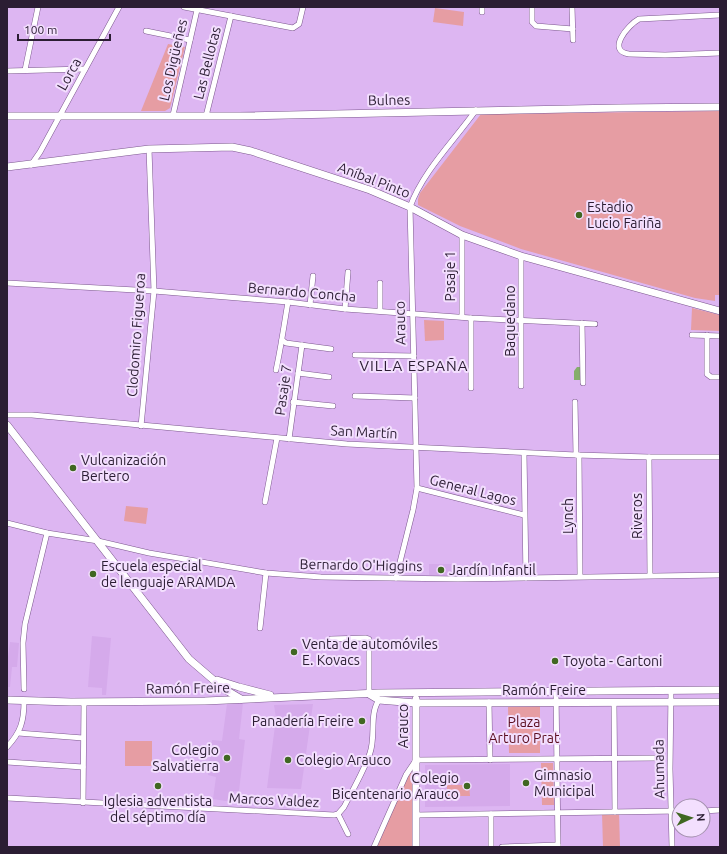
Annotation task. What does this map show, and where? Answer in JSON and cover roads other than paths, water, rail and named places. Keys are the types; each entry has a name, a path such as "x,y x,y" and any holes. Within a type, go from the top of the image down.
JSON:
{"main road":[{"name":"Bulnes","path":"7,116 239,116 476,110 720,107"},
{"name":"Aníbal Pinto","path":"7,167 149,149 232,148 251,151 370,190 410,207 462,235 521,256 720,311"},
{"path":"7,425 189,659 224,689 241,699"},
{"path":"209,677 259,693 286,697"},
{"path":"221,700 224,689"},
{"name":"Ramón Freire","path":"7,700 84,702 221,700 389,693 720,690"},
{"path":"379,700 389,693"},
{"name":"Arauco","path":"416,693 416,847"},
{"name":"Ramón Freire","path":"370,694 379,700 416,703 720,702"}],"street":[{"path":"25,70 38,7"},
{"name":"Lorca","path":"31,165 40,152 120,7"},
{"path":"184,7 293,28 299,24 303,7"},
{"path":"532,7 532,22 536,26 573,29"},
{"path":"572,7 573,40"},
{"name":"Los Digüeñes","path":"173,115 197,10"},
{"path":"720,15 639,18 631,23 620,38 619,45 621,51 629,54 720,53"},
{"name":"Las Bellotas","path":"206,116 231,16"},
{"path":"146,31 190,40"},
{"path":"7,70 86,69"},
{"name":"Arauco","path":"396,578 417,488 410,207 415,192 429,171 476,110"},
{"name":"Clodomiro Figueroa","path":"141,426 154,291 149,149"},
{"path":"40,152 41,158 45,163"},
{"name":"Pasaje 1","path":"462,235 462,317"},
{"name":"Baquedano","path":"521,256 521,386"},
{"path":"345,309 348,272"},
{"path":"310,305 313,276"},
{"name":"Bernardo Concha","path":"7,283 154,291 288,302 345,309 470,318 595,324"},
{"path":"380,283 380,311"},
{"name":"Pasaje 7","path":"276,370 288,302"},
{"path":"470,318 471,388"},
{"path":"582,323 583,383"},
{"path":"692,334 720,336"},
{"path":"707,335 706,372 711,377 720,377"},
{"path":"282,340 286,343 331,349"},
{"name":"Pasaje 7","path":"289,439 302,345"},
{"path":"355,355 414,356"},
{"path":"298,373 329,377"},
{"path":"355,396 415,398"},
{"path":"293,402 333,406"},
{"name":"Lynch","path":"575,402 578,455 580,576"},
{"name":"San Martín","path":"7,415 22,415 347,444 578,455 720,457"},
{"path":"265,502 277,438"},
{"path":"524,453 526,578"},
{"name":"Riveros","path":"649,457 650,575"},
{"name":"General Lagos","path":"417,488 524,515"},
{"name":"Bernardo O'Higgins","path":"7,523 47,533 98,541 149,552 266,573 321,577 458,579 720,575"},
{"path":"24,689 22,643 25,624 47,533"},
{"path":"260,628 266,573"},
{"path":"331,639 369,639 370,694"},
{"name":"Ahumada","path":"671,690 672,798"},
{"path":"502,847 558,846 556,691"},
{"name":"Marcos Valdez","path":"7,798 328,815 338,814 344,807 370,752 373,738 374,710 379,700"},
{"path":"7,747 18,733 24,716 24,701"},
{"path":"83,803 84,702"},
{"path":"488,702 490,760"},
{"path":"614,703 615,812"},
{"path":"18,733 83,738"},
{"path":"416,760 659,758"},
{"name":"Arauco","path":"374,847 406,775 416,760"},
{"path":"7,762 83,768"},
{"path":"416,815 671,811"},
{"path":"338,814 348,834"},
{"path":"490,847 491,814"}],"place":[{"name":"Estadio Lucio Fariña","path":"579,215"},
{"name":"Vulcanización Bertero","path":"73,468"},
{"name":"Jardín Infantil","path":"441,570"},
{"name":"Escuela especial de lenguaje ARAMDA","path":"93,574"},
{"name":"Venta de automóviles E. Kovacs","path":"294,652"},
{"name":"Toyota - Cartoni","path":"555,661"},
{"name":"Panadería Freire","path":"362,721"},
{"name":"Colegio Salvatierra","path":"227,758"},
{"name":"Colegio Arauco","path":"288,760"},
{"name":"Gimnasio Municipal","path":"526,783"},
{"name":"Iglesia adventista del séptimo día","path":"158,786"},
{"name":"Colegio Bicentenario Arauco","path":"467,786"}],"district":[{"name":"VILLA ESPAÑA","path":"414,366"}],"park label":[{"name":"Plaza Arturo Prat","path":"524,730"}]}
